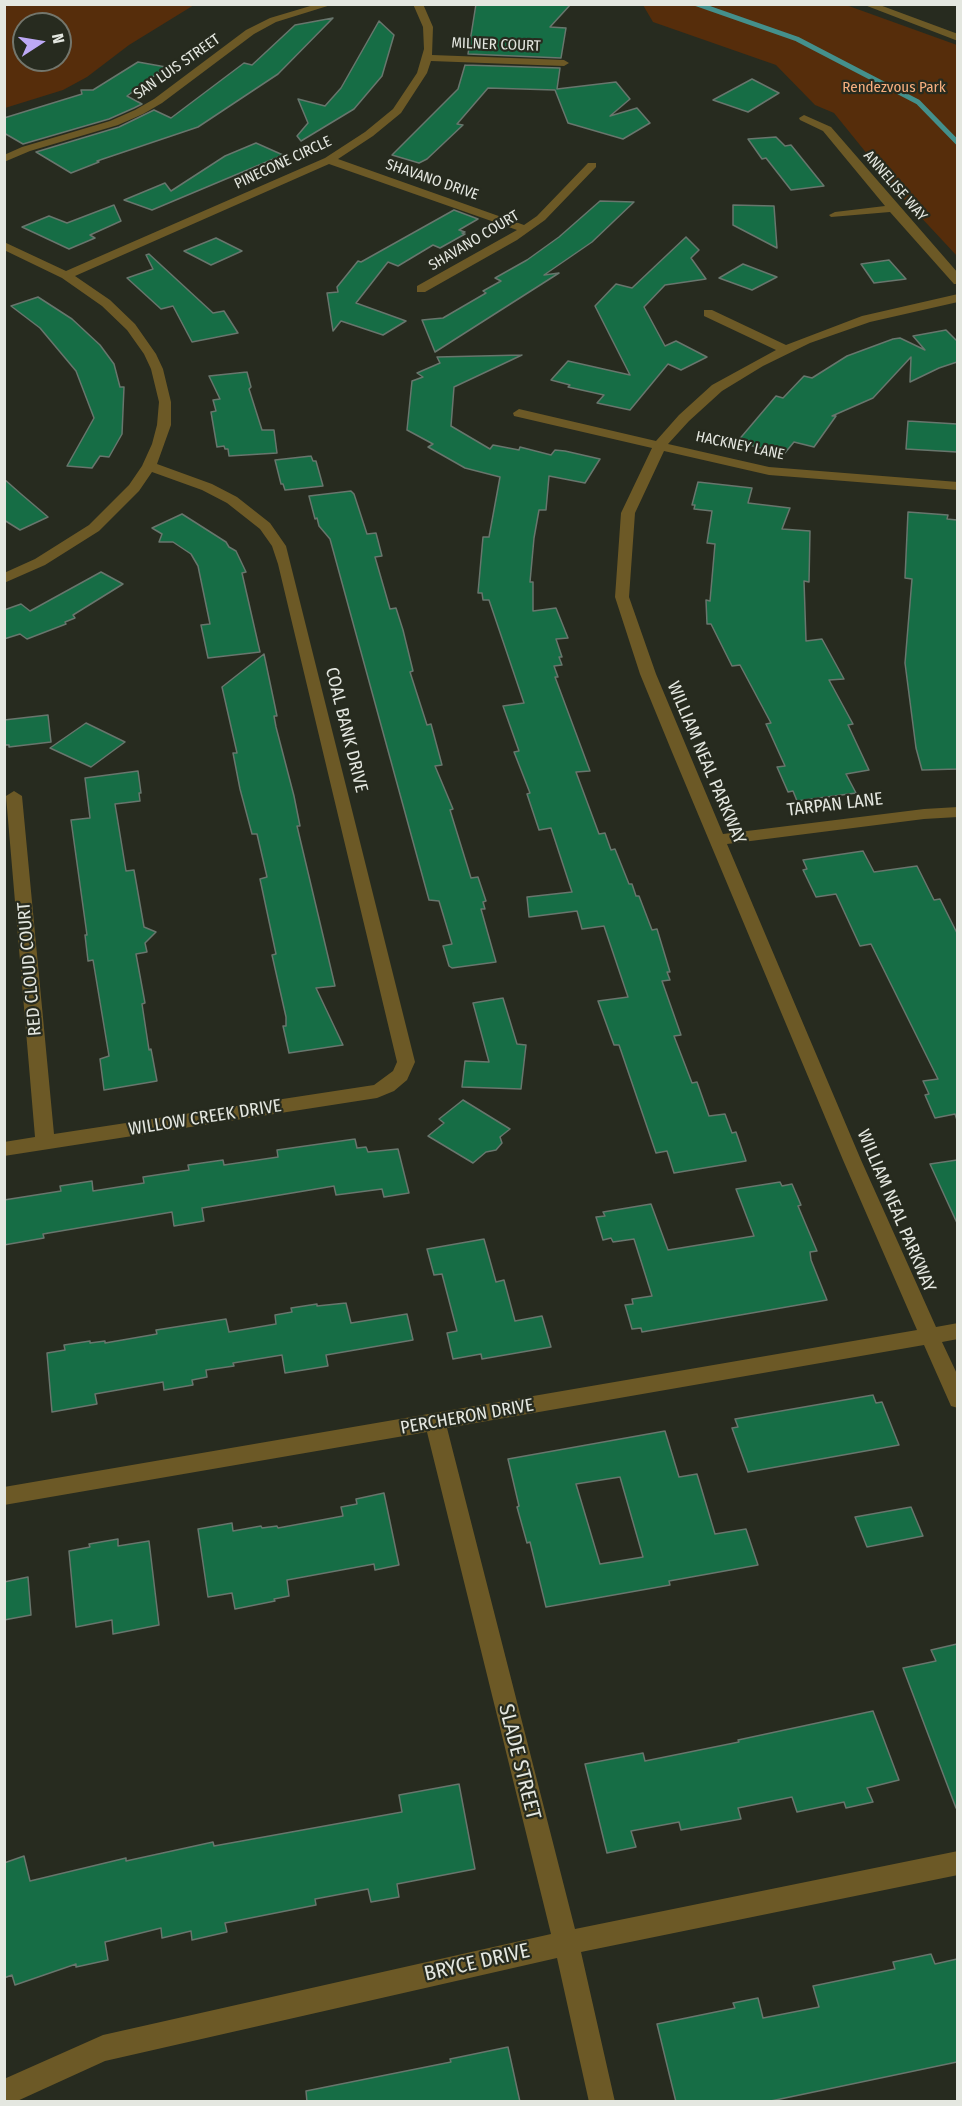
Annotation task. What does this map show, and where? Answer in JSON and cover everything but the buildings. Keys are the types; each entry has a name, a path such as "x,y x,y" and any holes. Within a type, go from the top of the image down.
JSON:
{"street":[{"name":"SAN LUIS STREET","path":"4,159 26,149 114,123 139,112 158,101 250,32 273,20 329,4"},
{"name":"PINECONE CIRCLE","path":"66,275 328,160 369,134 397,111 411,92 427,58 428,27 418,4"},
{"path":"867,4 957,38"},
{"name":"MILNER COURT","path":"427,58 564,63"},
{"name":"ANNELISE WAY","path":"804,118 827,129 957,281"},
{"name":"SHAVANO DRIVE","path":"328,160 526,229"},
{"name":"SHAVANO COURT","path":"422,290 541,218 592,165"},
{"path":"835,215 893,208"},
{"path":"4,245 66,275 106,303 131,327 157,369 165,402 164,425 149,466 135,488 94,528 64,548 4,579"},
{"name":"WILLIAM NEAL PARKWAY","path":"957,298 920,304 866,319 806,340 717,388 684,418 660,445 628,513 622,597 648,674 717,840 957,1400"},
{"path":"708,313 786,350"},
{"name":"HACKNEY LANE","path":"519,413 769,471 804,476 957,486"},
{"name":"COAL BANK DRIVE","path":"149,466 207,487 232,500 265,526 279,546 404,1049 406,1062 401,1076"},
{"path":"4,562 19,573"},
{"name":"RED CLOUD COURT","path":"14,796 45,1142"},
{"name":"TARPAN LANE","path":"717,840 924,814 957,812"},
{"name":"WILLOW CREEK DRIVE","path":"4,1149 377,1091 401,1076"},
{"name":"PERCHERON DRIVE","path":"4,1496 957,1331"},
{"name":"SLADE STREET","path":"435,1423 566,1943 602,2102"},
{"name":"BRYCE DRIVE","path":"4,2093 104,2048 566,1943 957,1863"}],"green space":[{"path":"5,4 194,5 129,45 87,77 63,90 5,108"},
{"name":"Rendezvous Park","path":"643,5 846,5 957,45 957,256 902,197 834,113 815,105 776,65 653,22"}],"waterway":[{"path":"697,4 797,39 918,102 958,143"}]}
